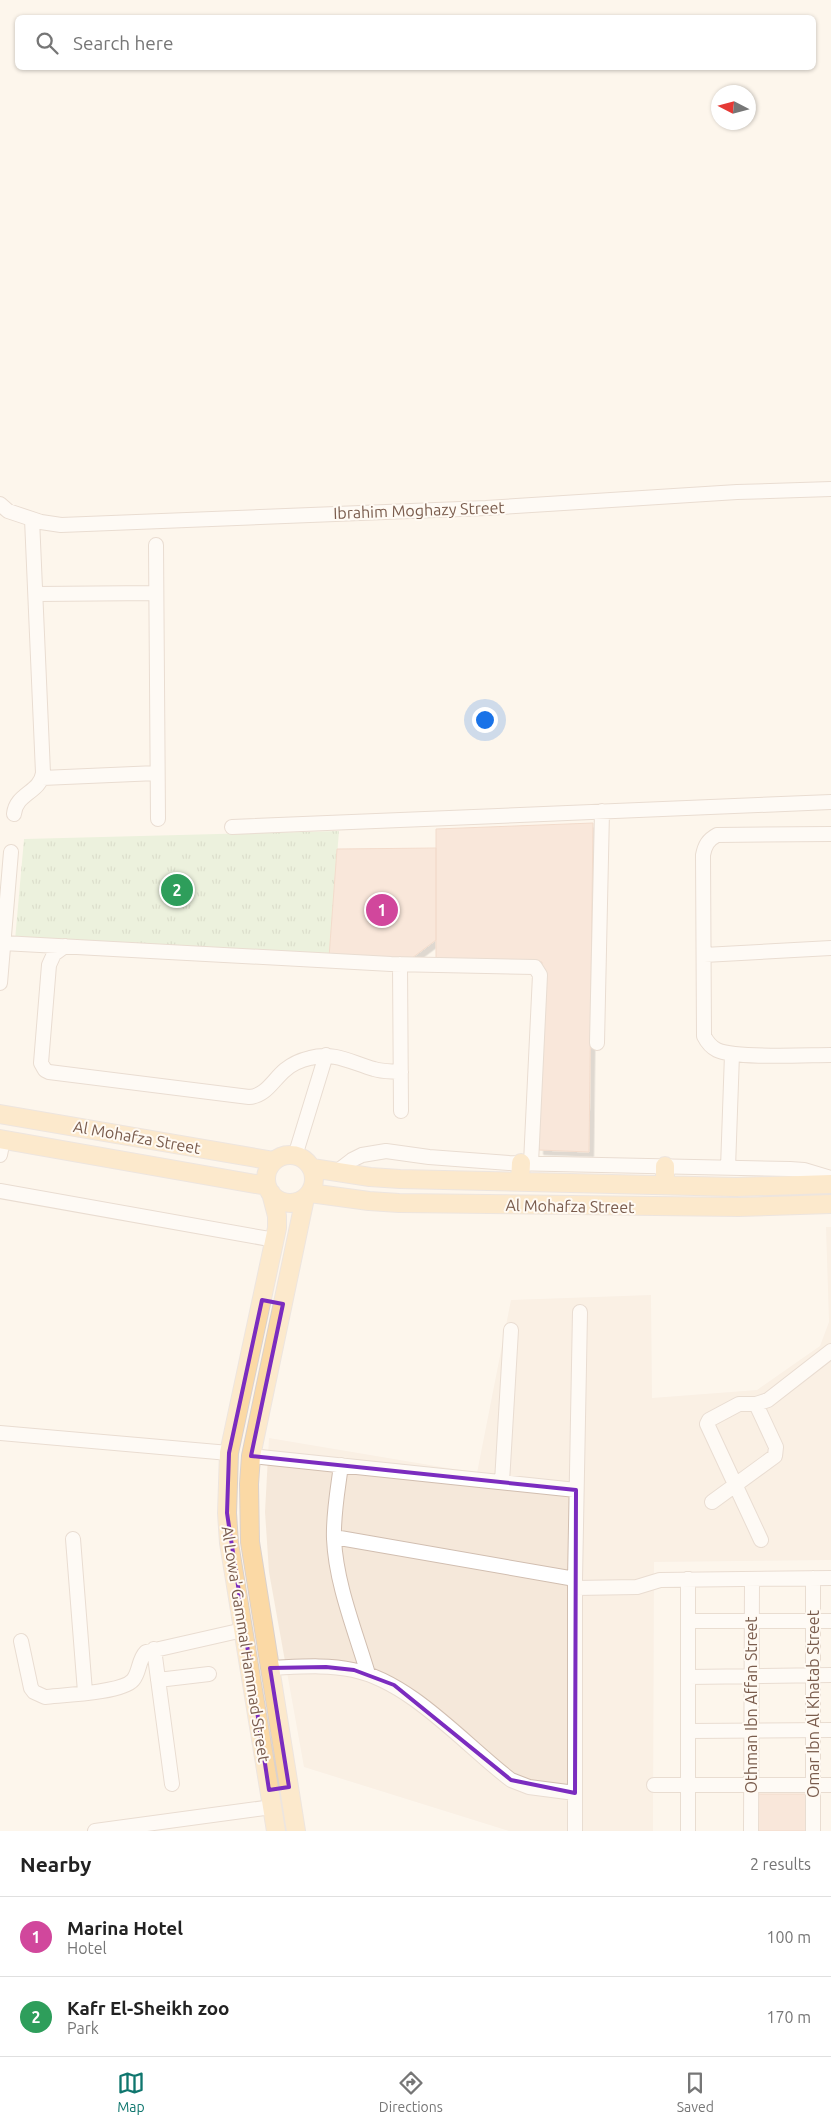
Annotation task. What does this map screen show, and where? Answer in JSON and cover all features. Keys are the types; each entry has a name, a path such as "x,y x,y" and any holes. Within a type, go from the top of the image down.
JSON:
{"main road":[{"name":"Al Mohafza Street","path":"0,1114 274,1161"},
{"name":"Al Mohafza Street","path":"1,1145 269,1189"},
{"path":"287,1155 295,1156 308,1162 312,1168 314,1185 308,1195 291,1203 276,1198 269,1189 267,1172 274,1161 287,1155"},
{"path":"520,1182 526,1163"},
{"path":"665,1166 665,1185"},
{"name":"Al Mohafza Street","path":"312,1168 400,1179 736,1187 831,1184"},
{"name":"Al Lowa' Gammal Hammad Street","path":"269,1189 277,1216 275,1240 229,1453 226,1506 229,1543 276,1831"},
{"name":"Al Mohafza Street","path":"308,1195 399,1203 721,1207 831,1204"},
{"name":"Al Lowa' Gammal Hammad Street","path":"296,1831 250,1542 249,1494 251,1456 308,1195"},
{"path":"262,1300 283,1304"},
{"path":"270,1799 289,1787"}],"street":[{"name":"Ibrahim Moghazy Street","path":"3,510 61,525 476,508 737,492 831,489"},
{"path":"14,814 19,800 34,790 42,778 32,519"},
{"path":"156,545 158,819"},
{"path":"36,594 156,593"},
{"path":"42,778 158,774"},
{"path":"232,827 831,802"},
{"path":"597,1043 602,811"},
{"path":"831,834 718,835 710,839 705,847 704,856 704,1036 708,1044 716,1050 732,1054 831,1055"},
{"path":"0,984 11,852"},
{"path":"3,943 400,964 532,967 538,969 540,975 526,1163"},
{"path":"65,946 54,954 49,965 40,1063 49,1072 254,1096 264,1091 285,1070 311,1057 340,1057 378,1070 401,1072"},
{"path":"704,955 831,948"},
{"path":"400,964 401,1110"},
{"path":"728,1168 732,1054"},
{"path":"295,1156 326,1056"},
{"path":"335,1172 352,1160 374,1152 386,1152 430,1157 526,1163 804,1170 831,1178"},
{"path":"0,1191 275,1240"},
{"path":"575,1831 575,1584 580,1312"},
{"path":"502,1482 511,1330"},
{"path":"761,1540 707,1424 709,1420 739,1404 756,1404 772,1397 831,1351"},
{"path":"712,1502 772,1458 776,1452 756,1404"},
{"path":"0,1434 229,1453"},
{"path":"251,1456 576,1490"},
{"path":"341,1465 334,1536 340,1580 368,1674"},
{"path":"334,1536 575,1584 637,1587 656,1580 831,1578"},
{"path":"73,1539 85,1692"},
{"name":"Omar Ibn Al Khatab Street","path":"813,1578 813,1831"},
{"name":"Othman Ibn Affan Street","path":"750,1831 752,1579"},
{"path":"688,1580 688,1831"},
{"path":"688,1621 831,1621"},
{"path":"21,1641 31,1688 34,1692 45,1697 127,1686 135,1677 142,1656 154,1649 243,1630"},
{"path":"154,1649 172,1784"},
{"path":"270,1668 326,1667 368,1674 394,1685 406,1693 511,1780 530,1787 575,1793"},
{"path":"158,1680 209,1674"},
{"path":"688,1677 831,1675"},
{"path":"688,1732 831,1730"},
{"path":"654,1785 831,1785"},
{"path":"95,1831 270,1799"}],"highlighted area":[{"path":"262,1300 283,1304 251,1456 576,1490 575,1793 511,1780 394,1685 354,1670 326,1667 270,1668 289,1787 269,1790 227,1513 229,1453"}],"shaded area":[{"path":"826,1227 831,1227 831,1560 654,1562 653,1831 509,1831 304,1767 269,1572 265,1512 269,1438 477,1473 511,1300 651,1295 652,1398 757,1390 820,1346 829,1322"}],"green space":[{"path":"339,831 329,957 15,940 24,839"}],"building":[{"path":"593,823 589,1152 539,1150 542,962 436,958 436,829"},
{"path":"436,848 436,940 412,958 329,957 337,849"},
{"path":"755,1794 808,1794 808,1831 754,1831"}],"place":[{"name":"Kafr El-Sheikh zoo","path":"177,890"},
{"name":"Marina Hotel","path":"382,910"}]}
